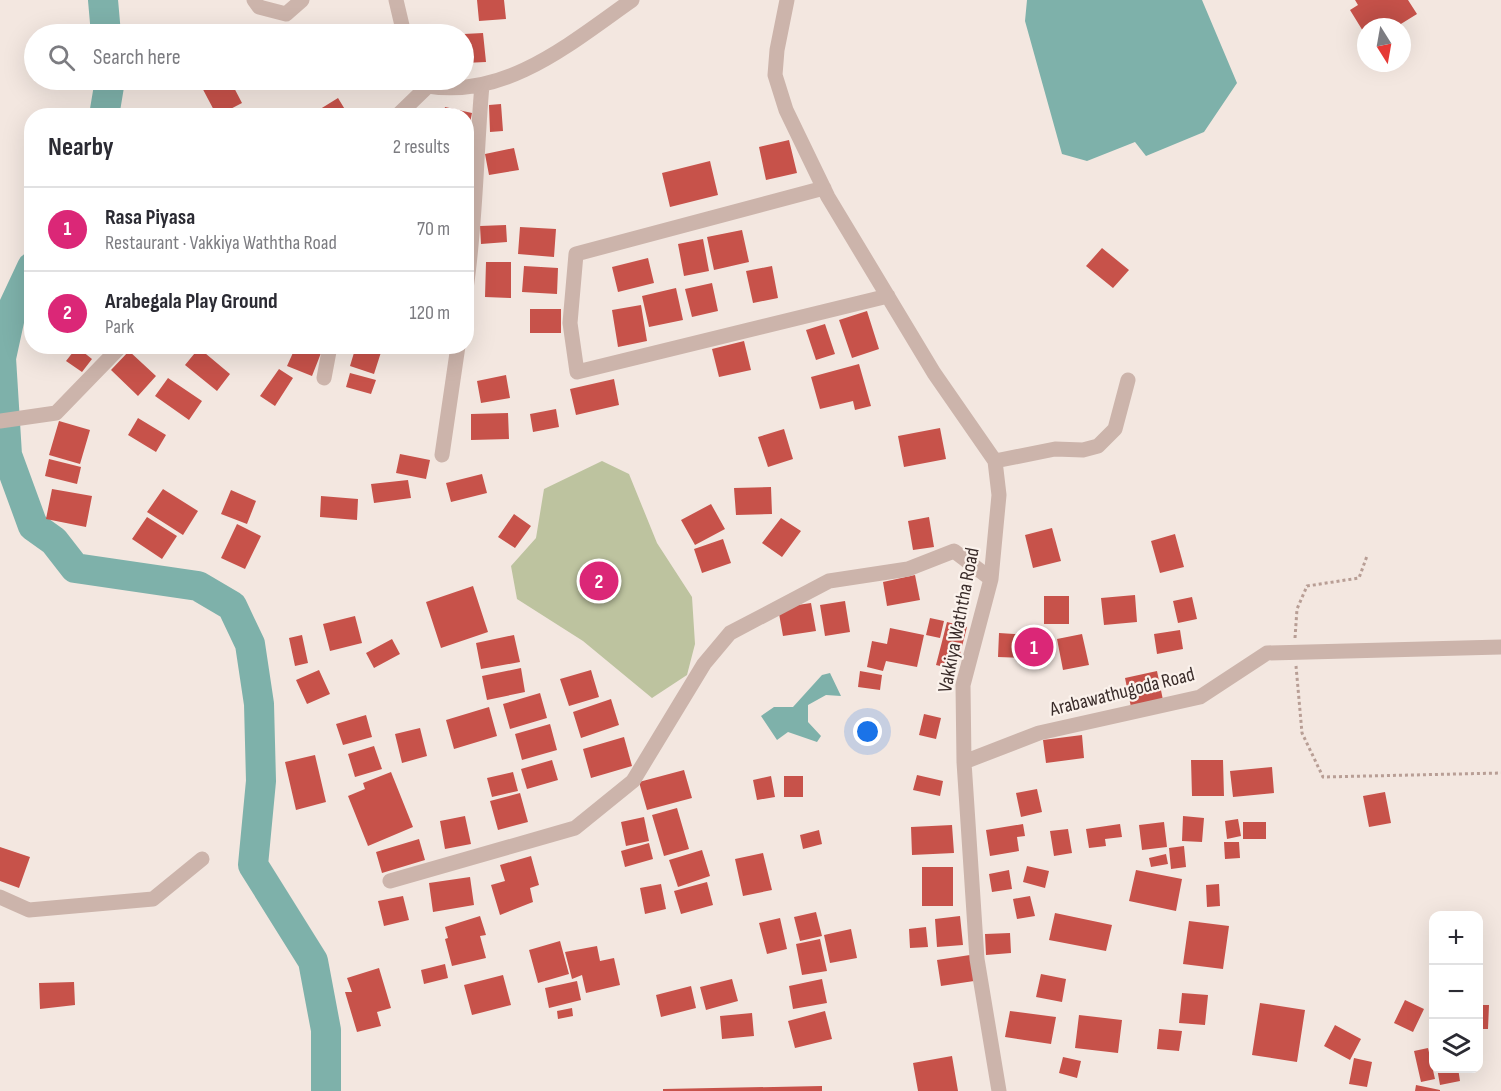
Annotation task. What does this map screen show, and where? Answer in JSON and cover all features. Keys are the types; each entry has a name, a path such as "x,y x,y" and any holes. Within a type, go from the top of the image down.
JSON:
{"street":[{"path":"254,0 260,7 286,14 302,0"},
{"path":"396,0 402,24"},
{"path":"474,86 543,63 632,0"},
{"name":"Vakkiya Waththa Road","path":"787,0 777,50 776,75 786,110 824,188 888,296 934,373 995,461 999,495 991,579 963,685 964,762 977,959 999,1091"},
{"path":"474,236 475,164 482,85"},
{"path":"404,108 420,90"},
{"path":"824,188 576,254 570,323 578,372 888,296"},
{"path":"8,421 56,413 113,354"},
{"path":"324,378 328,354"},
{"path":"442,455 457,354"},
{"path":"995,461 1055,449 1083,450 1098,446 1115,429 1128,380"},
{"path":"390,881 575,828 633,781 704,664 730,633 783,603 829,581 908,568 954,551 991,579"},
{"name":"Arabawathugoda Road","path":"964,762 1039,733 1200,697 1267,653 1501,647"},
{"path":"0,897 29,910 153,899 202,859"}],"path":[{"path":"1367,556 1359,578 1307,586 1297,609 1294,652 1302,733 1323,777 1501,773"}],"green space":[{"path":"602,461 629,474 657,543 692,597 695,644 687,675 652,698 583,641 517,599 511,566 536,538 544,489"}],"water":[{"path":"1027,0 1202,0 1237,83 1204,132 1146,156 1135,142 1087,161 1062,154 1025,21"},
{"path":"830,673 841,696 826,695 808,705 808,722 821,736 817,742 788,732 777,740 761,716 774,707 793,707 822,675"}],"building":[{"path":"477,0 504,0 506,19 479,21"},
{"path":"1355,0 1408,0 1417,14 1411,18 1357,18 1357,21 1350,10 1358,5"},
{"path":"474,33 483,33 486,62 474,63"},
{"path":"203,90 235,90 242,103 232,108 213,108"},
{"path":"338,98 344,108 322,108"},
{"path":"501,104 503,131 490,132 489,105"},
{"path":"789,140 797,173 766,180 759,147"},
{"path":"514,148 519,170 489,175 485,154"},
{"path":"710,161 718,195 670,207 662,173"},
{"path":"506,225 507,242 481,244 480,226"},
{"path":"520,227 556,229 554,257 518,254"},
{"path":"742,230 749,262 714,270 707,237"},
{"path":"703,239 709,271 684,276 678,244"},
{"path":"1102,248 1129,270 1113,288 1086,266"},
{"path":"648,258 654,283 618,292 612,267"},
{"path":"486,262 511,262 511,298 485,297"},
{"path":"524,266 558,268 557,294 522,292"},
{"path":"772,266 778,298 753,303 746,271"},
{"path":"712,283 718,311 692,317 685,289"},
{"path":"676,288 683,320 649,327 642,296"},
{"path":"641,305 647,341 618,347 612,310"},
{"path":"530,309 561,309 561,333 530,333"},
{"path":"867,311 879,349 852,358 839,320"},
{"path":"825,324 835,354 816,360 806,330"},
{"path":"744,341 751,370 719,377 712,349"},
{"path":"72,354 86,354 92,359 82,372 66,361"},
{"path":"126,354 132,354 156,376 138,396 111,370"},
{"path":"194,354 206,354 230,374 217,391 185,365"},
{"path":"292,354 321,354 312,376 287,366"},
{"path":"354,354 380,354 374,374 350,366"},
{"path":"859,364 871,406 855,410 853,401 820,409 811,377"},
{"path":"279,369 293,378 275,406 260,396"},
{"path":"350,373 376,380 371,394 346,387"},
{"path":"506,375 510,398 481,403 477,381"},
{"path":"168,378 202,401 189,420 155,396"},
{"path":"614,379 619,405 576,415 570,389"},
{"path":"556,409 559,427 533,432 530,414"},
{"path":"508,413 509,439 471,440 471,414"},
{"path":"138,418 166,435 156,452 128,435"},
{"path":"59,421 90,430 80,464 49,455"},
{"path":"940,428 946,459 904,467 898,436"},
{"path":"784,429 793,459 768,467 758,437"},
{"path":"400,454 430,460 426,479 396,473"},
{"path":"49,459 81,467 77,484 45,476"},
{"path":"482,474 487,493 451,502 446,483"},
{"path":"408,480 411,498 374,503 371,484"},
{"path":"771,487 772,514 736,515 734,488"},
{"path":"52,489 92,496 86,527 46,519"},
{"path":"163,489 198,511 183,535 147,512"},
{"path":"231,490 256,501 247,524 221,514"},
{"path":"321,496 358,499 357,520 320,517"},
{"path":"711,504 725,529 695,545 681,520"},
{"path":"514,514 531,526 515,548 498,537"},
{"path":"147,517 177,536 162,559 132,539"},
{"path":"929,517 934,547 913,550 908,521"},
{"path":"781,518 801,531 782,557 762,543"},
{"path":"237,524 261,536 245,569 221,558"},
{"path":"1052,528 1061,561 1033,568 1025,535"},
{"path":"1175,534 1184,567 1160,573 1151,541"},
{"path":"723,539 731,563 702,573 694,549"},
{"path":"915,575 920,600 887,606 883,582"},
{"path":"473,586 488,632 441,648 426,602"},
{"path":"1135,595 1137,622 1104,625 1101,598"},
{"path":"1044,596 1069,596 1069,624 1044,624"},
{"path":"1192,597 1197,619 1178,623 1173,601"},
{"path":"845,601 850,632 825,636 820,605"},
{"path":"811,603 816,631 783,636 778,608"},
{"path":"355,616 362,643 330,651 323,624"},
{"path":"930,618 944,621 940,638 926,635"},
{"path":"947,622 967,627 956,670 936,665"},
{"path":"890,628 924,635 917,667 886,661 883,671 867,667 872,641 887,644"},
{"path":"1180,630 1183,649 1157,654 1154,634"},
{"path":"999,633 1027,635 1026,658 998,657"},
{"path":"1082,634 1089,665 1063,670 1057,639"},
{"path":"302,635 308,663 295,666 289,638"},
{"path":"514,635 520,662 481,669 476,643"},
{"path":"392,639 400,654 374,668 366,653"},
{"path":"521,668 525,692 487,700 482,676"},
{"path":"319,670 330,694 307,704 296,680"},
{"path":"591,670 599,697 569,706 560,679"},
{"path":"860,671 882,675 880,690 858,687"},
{"path":"1157,671 1163,700 1131,707 1125,678"},
{"path":"540,693 547,718 510,729 503,704"},
{"path":"611,699 619,725 581,738 573,712"},
{"path":"489,707 497,736 454,749 446,720"},
{"path":"924,714 941,718 936,739 919,735"},
{"path":"366,715 372,737 343,745 336,724"},
{"path":"550,724 557,750 522,760 515,734"},
{"path":"420,728 427,756 402,763 395,734"},
{"path":"1082,735 1084,758 1046,763 1043,740"},
{"path":"624,737 632,766 591,778 583,749"},
{"path":"374,746 382,769 355,777 348,754"},
{"path":"315,755 326,802 296,810 285,762"},
{"path":"552,760 558,780 527,789 521,769"},
{"path":"1191,760 1223,760 1224,796 1192,796"},
{"path":"1272,767 1274,793 1233,797 1230,771"},
{"path":"684,770 692,798 647,810 639,782"},
{"path":"391,772 413,827 368,846 348,796 365,789 363,783"},
{"path":"513,772 518,791 492,797 487,778"},
{"path":"917,775 943,781 940,796 913,790"},
{"path":"771,776 775,797 757,800 753,780"},
{"path":"784,776 803,776 803,797 784,797"},
{"path":"1037,789 1042,812 1021,817 1016,793"},
{"path":"1385,792 1391,823 1369,827 1363,796"},
{"path":"520,793 528,822 498,830 490,801"},
{"path":"677,808 689,849 664,856 652,815"},
{"path":"465,816 471,844 445,849 440,821"},
{"path":"1183,816 1204,818 1202,842 1182,841"},
{"path":"644,817 649,841 626,846 621,822"},
{"path":"1238,819 1241,836 1227,839 1225,821"},
{"path":"1164,822 1167,847 1142,850 1139,825"},
{"path":"1243,822 1266,822 1266,839 1243,839"},
{"path":"1023,824 1025,836 1017,837 1019,851 990,856 986,830"},
{"path":"1120,824 1122,837 1105,839 1106,846 1089,848 1086,829"},
{"path":"952,825 954,853 912,855 911,827"},
{"path":"1068,829 1072,853 1054,856 1050,831"},
{"path":"819,830 822,844 803,849 800,835"},
{"path":"419,839 425,860 382,873 376,852"},
{"path":"1224,842 1239,842 1240,858 1225,859"},
{"path":"649,843 653,859 625,867 621,851"},
{"path":"1184,846 1186,867 1171,869 1169,848"},
{"path":"0,847 30,857 19,888 0,881"},
{"path":"702,850 710,876 678,887 669,860"},
{"path":"763,853 772,890 743,896 735,859"},
{"path":"1166,854 1168,864 1151,867 1149,858"},
{"path":"531,856 539,885 530,888 533,902 500,915 491,885 505,881 500,865"},
{"path":"1027,866 1049,871 1045,888 1023,882"},
{"path":"922,867 953,867 953,906 922,906"},
{"path":"1009,870 1012,889 992,892 989,874"},
{"path":"1136,870 1182,879 1176,911 1129,901"},
{"path":"470,877 474,905 433,912 429,883"},
{"path":"707,882 713,905 681,914 674,891"},
{"path":"661,884 666,909 645,914 640,888"},
{"path":"1219,884 1220,906 1207,907 1206,885"},
{"path":"403,896 409,920 384,926 378,901"},
{"path":"1030,896 1035,916 1017,919 1013,899"},
{"path":"816,912 822,936 800,941 794,917"},
{"path":"1055,913 1112,925 1106,951 1049,940"},
{"path":"480,916 486,935 480,936 486,958 452,966 445,939 448,938 445,927"},
{"path":"960,916 963,945 937,947 935,919"},
{"path":"780,918 787,949 767,954 759,923"},
{"path":"1189,921 1229,926 1223,969 1183,964"},
{"path":"926,927 928,947 910,948 909,929"},
{"path":"851,929 857,958 830,963 824,935"},
{"path":"1010,933 1011,953 986,955 985,934"},
{"path":"820,939 827,971 802,975 796,944"},
{"path":"560,941 569,974 538,983 529,950"},
{"path":"597,946 600,961 614,958 620,985 586,993 582,975 572,979 565,952"},
{"path":"970,955 974,981 941,986 937,960"},
{"path":"445,964 448,978 424,984 421,970"},
{"path":"379,968 391,1008 377,1012 381,1026 357,1032 345,992 352,992 347,978"},
{"path":"1041,974 1066,979 1062,1002 1036,997"},
{"path":"503,975 511,1005 472,1015 464,985"},
{"path":"732,979 738,1001 706,1010 700,987"},
{"path":"822,979 827,1003 793,1009 789,986"},
{"path":"577,981 581,1000 549,1008 545,988"},
{"path":"74,982 75,1005 40,1009 39,983"},
{"path":"691,986 696,1008 661,1017 656,995"},
{"path":"1182,993 1208,995 1205,1025 1179,1023"},
{"path":"1405,1000 1424,1009 1413,1032 1394,1023"},
{"path":"1260,1003 1305,1010 1297,1062 1252,1055"},
{"path":"1483,1005 1489,1005 1488,1029 1483,1029"},
{"path":"572,1008 573,1016 558,1019 557,1011"},
{"path":"825,1011 832,1039 795,1048 788,1021"},
{"path":"1010,1011 1056,1017 1051,1044 1005,1037"},
{"path":"752,1013 754,1036 722,1039 720,1016"},
{"path":"1079,1015 1122,1020 1118,1053 1075,1048"},
{"path":"1335,1025 1361,1039 1350,1060 1324,1046"},
{"path":"1159,1029 1182,1031 1179,1051 1157,1049"},
{"path":"1428,1048 1429,1073 1434,1073 1435,1079 1421,1082 1414,1051"},
{"path":"952,1056 958,1091 918,1091 913,1063"},
{"path":"1063,1057 1081,1061 1077,1078 1059,1073"},
{"path":"1354,1058 1372,1062 1367,1087 1349,1084"},
{"path":"1438,1073 1459,1073 1460,1081 1440,1085"},
{"path":"1416,1085 1440,1090 1440,1091 1415,1091"},
{"path":"822,1086 822,1091 663,1091 663,1089"}],"waterway":[{"path":"103,0 105,24"},
{"path":"105,108 108,90"},
{"path":"24,284 11,312 1,358 7,455 33,526 54,541 75,568 198,586 232,606 250,644 259,704 261,781 253,865 313,961 326,1030 326,1091"}],"place":[{"name":"Arabegala Play Ground","path":"599,581"},
{"name":"Rasa Piyasa","path":"1034,647"}]}
